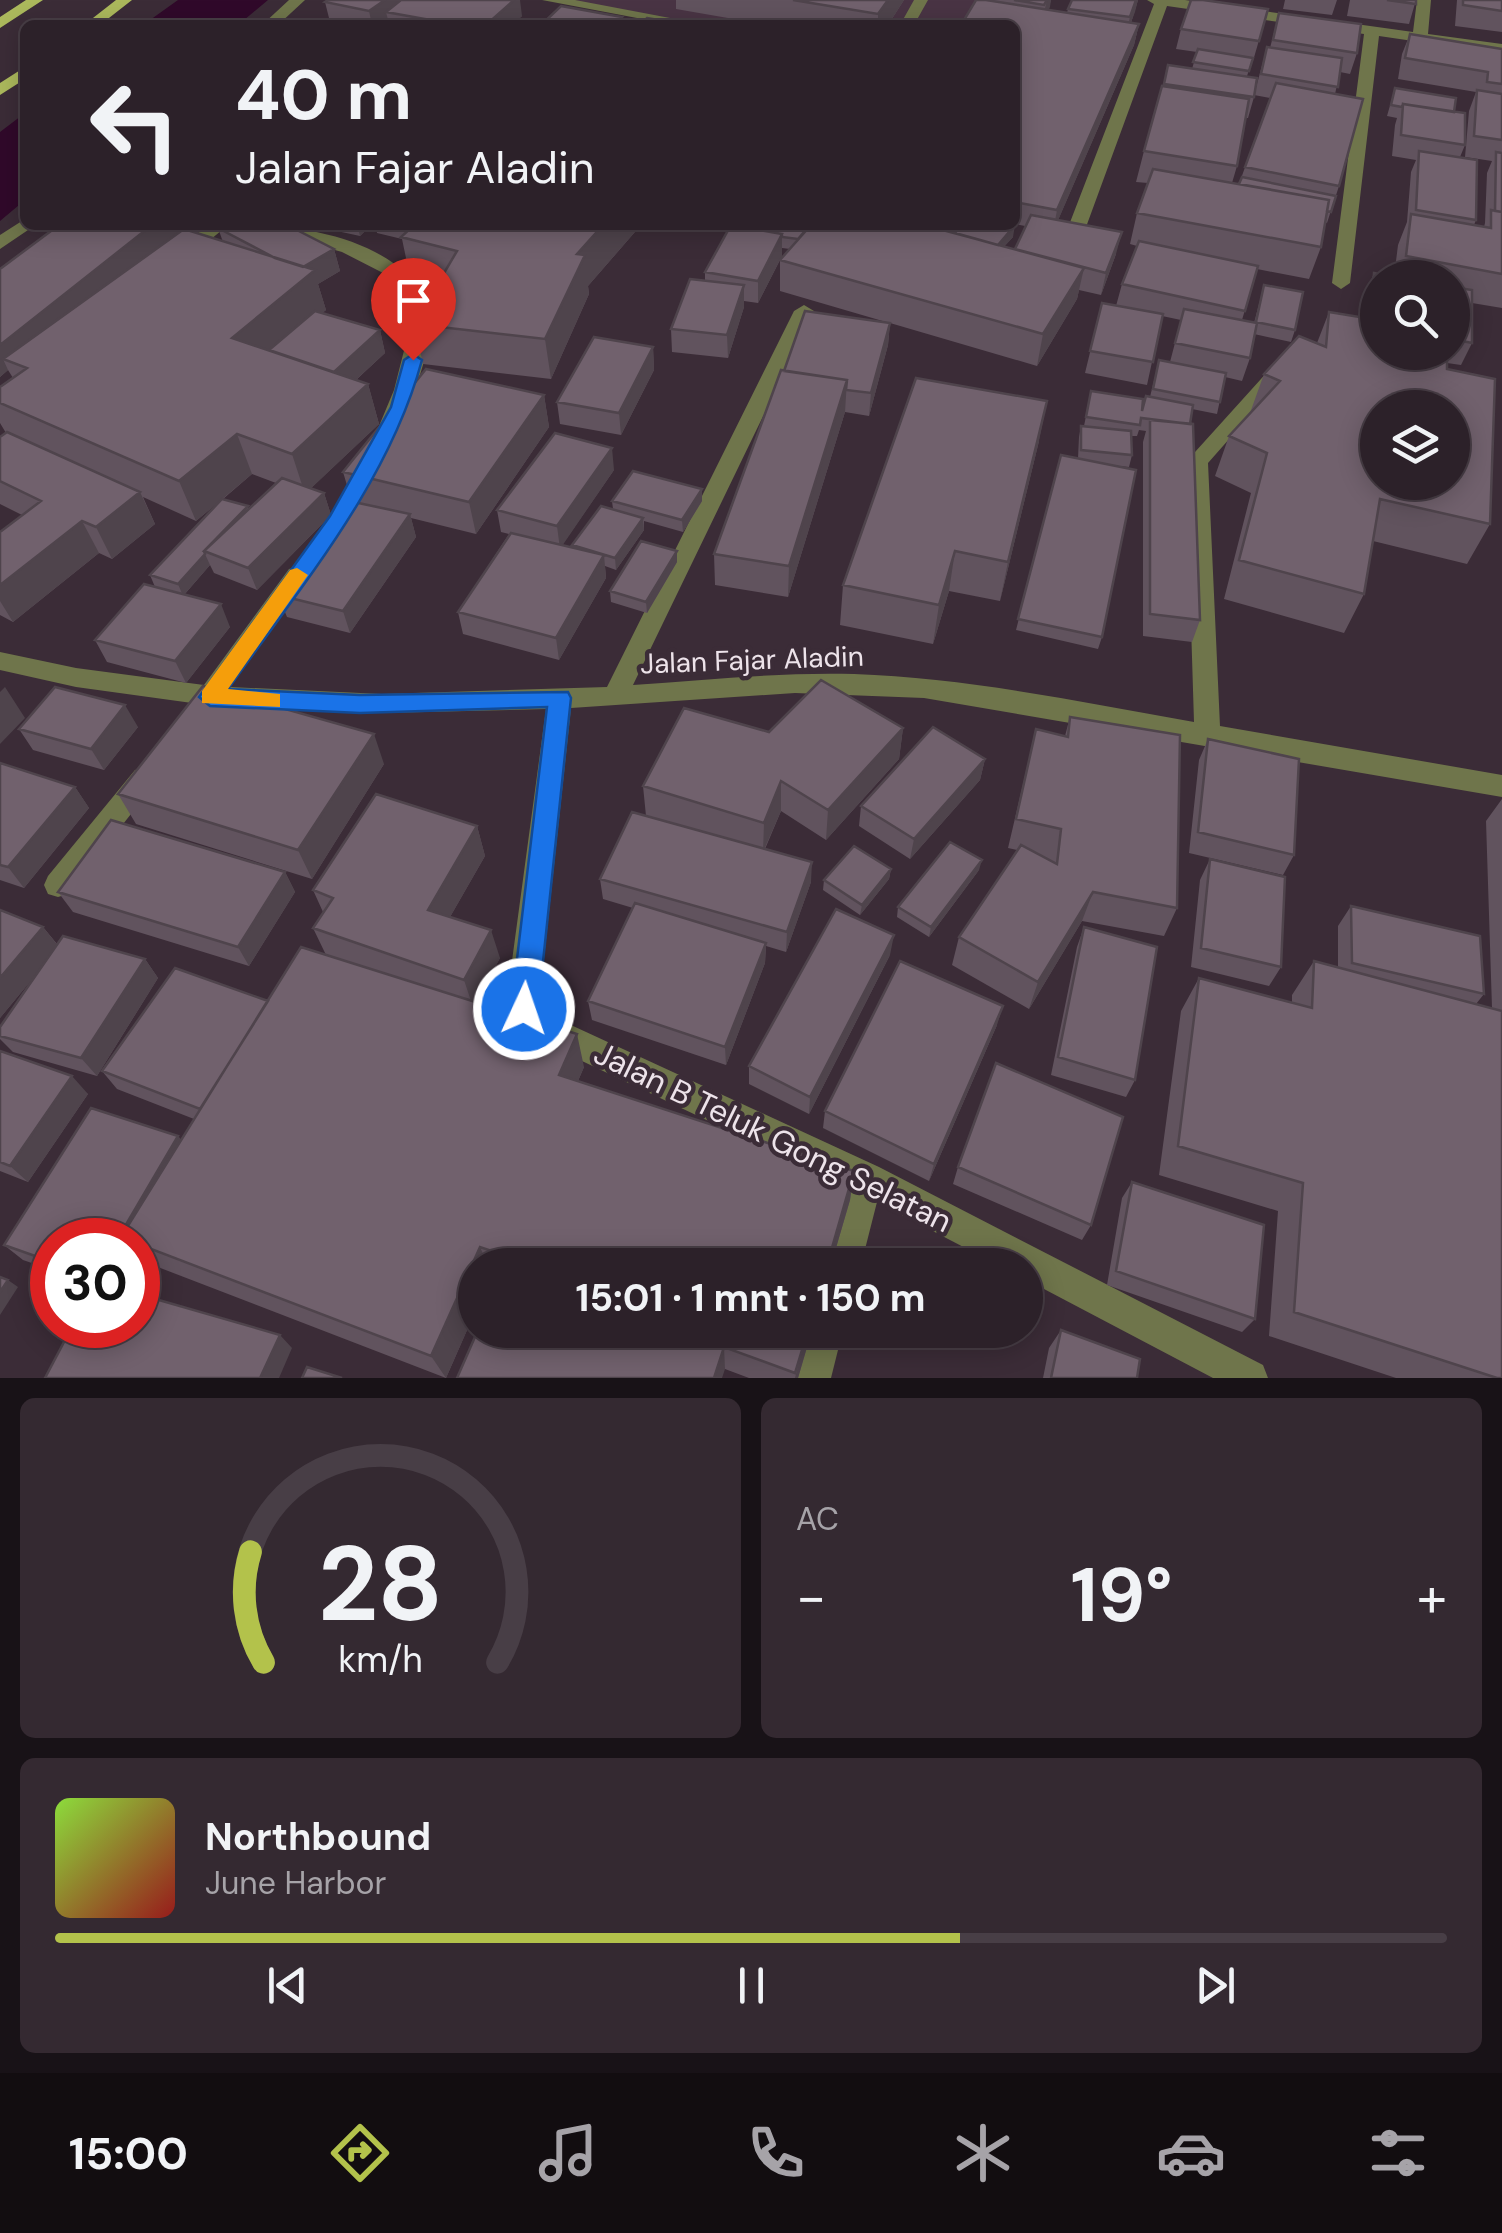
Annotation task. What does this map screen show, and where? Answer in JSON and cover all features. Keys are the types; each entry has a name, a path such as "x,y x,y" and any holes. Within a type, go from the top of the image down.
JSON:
{"main road":[{"path":"0,24 36,0"},
{"path":"98,20 126,0"}],"street":[{"path":"275,20 298,0"},
{"path":"549,0 670,20"},
{"path":"1154,0 1232,5 1372,31 1502,49"},
{"path":"1420,38 1424,0"},
{"path":"1073,238 1162,1"},
{"path":"1342,284 1372,31"},
{"path":"0,244 20,228"},
{"path":"157,274 214,230"},
{"path":"274,230 354,252 387,266 405,283 420,306 416,346 400,407 382,439"},
{"path":"614,696 804,311"},
{"path":"1208,734 1198,462 1290,358"},
{"path":"186,726 316,550"},
{"name":"Jalan Fajar Aladin","path":"0,661 82,681 210,697 360,704 614,696 696,686 856,684 973,694 1502,786"},
{"name":"Jalan B Teluk Gong Selatan","path":"560,698 524,1009 536,1024 867,1179 1250,1378"},
{"path":"58,885 163,754"},
{"path":"849,1248 867,1179"},
{"path":"814,1378 822,1348"}],"shaded area":[{"path":"178,0 268,0 244,20 150,20"},
{"path":"547,0 979,0 965,20 665,20"},
{"path":"20,117 20,204 0,221 0,132"}],"building":[{"path":"385,0 369,11 325,2"},
{"path":"401,0 514,0 492,20 430,20 386,12"},
{"path":"793,0 888,0 878,14"},
{"path":"976,0 986,0 1139,24 1057,210 1020,203 1020,20 964,20"},
{"path":"1014,0 1047,0 1044,5"},
{"path":"1072,0 1136,0 1130,17 1068,9"},
{"path":"1191,0 1268,9 1259,41 1181,29"},
{"path":"1463,0 1502,0 1502,11 1463,5"},
{"path":"561,6 622,17 619,20 546,20"},
{"path":"1279,13 1361,24 1357,53 1273,40"},
{"path":"1410,34 1502,49 1502,84 1487,82 1488,72 1405,58"},
{"path":"1267,47 1342,58 1338,87 1261,74"},
{"path":"1198,49 1253,58 1249,71 1193,62"},
{"path":"1168,65 1257,78 1254,97 1164,84"},
{"path":"1276,83 1363,99 1339,186 1245,167"},
{"path":"1162,86 1249,99 1237,166 1144,151"},
{"path":"1395,88 1456,98 1454,112 1391,105"},
{"path":"1477,90 1502,94 1502,140 1474,136"},
{"path":"1403,104 1465,113 1465,145 1401,135"},
{"path":"1419,151 1477,160 1476,220 1416,210"},
{"path":"1496,152 1502,153 1502,212 1495,211"},
{"path":"1153,169 1329,200 1321,247 1137,213"},
{"path":"1242,177 1336,196 1331,212 1327,211 1329,200 1239,184"},
{"path":"1491,210 1502,212 1502,274 1470,268 1470,260 1406,256 1411,214 1491,228"},
{"path":"1031,215 1122,232 1106,273 1015,249"},
{"path":"52,230 146,230 0,345 0,269"},
{"path":"187,230 315,270 232,338 368,384 292,454 237,434 179,481 0,403 0,387 27,368 3,359"},
{"path":"222,230 297,230 334,249 303,267 275,258"},
{"path":"409,230 599,230 577,254 585,255 545,339 414,324 457,251 401,237"},
{"path":"728,230 782,234 758,281 705,272"},
{"path":"767,230 806,230 798,239"},
{"path":"807,230 943,230 1084,268 1043,334 780,260"},
{"path":"958,230 1011,230 998,245 955,233"},
{"path":"1139,241 1258,266 1245,311 1122,284"},
{"path":"690,279 744,285 727,335 671,329"},
{"path":"1264,285 1303,292 1295,330 1256,322"},
{"path":"1470,290 1472,290 1470,343"},
{"path":"1102,303 1163,314 1153,362 1090,351"},
{"path":"1184,309 1257,323 1250,358 1175,343"},
{"path":"315,311 380,330 334,372 269,350"},
{"path":"805,311 890,323 871,393 846,390 847,380 784,371"},
{"path":"1329,312 1360,317 1360,370 1452,370 1495,379 1490,524 1384,500 1470,500 1470,390 1360,390 1360,500 1380,500 1364,594 1239,560 1267,453 1229,436 1280,381 1264,374 1299,336 1326,347"},
{"path":"594,337 653,347 619,413 557,402"},
{"path":"1159,360 1226,373 1220,402 1153,389"},
{"path":"426,369 544,395 469,502 343,472"},
{"path":"781,370 847,380 789,566 714,554"},
{"path":"916,378 1047,401 1008,562 955,551 939,605 843,585"},
{"path":"1091,391 1143,399 1142,411 1146,396 1193,405 1190,424 1141,418 1140,425 1086,417"},
{"path":"1150,420 1193,424 1200,620 1150,614"},
{"path":"1081,426 1131,431 1132,455 1081,450"},
{"path":"7,432 140,492 96,527 82,521 0,585 0,532 41,501 0,481 0,437"},
{"path":"555,433 612,448 557,526 497,510"},
{"path":"1061,455 1136,470 1102,637 1018,619"},
{"path":"633,471 702,489 682,520 612,501"},
{"path":"282,478 324,493 248,568 204,551"},
{"path":"222,499 248,506 178,584 150,575"},
{"path":"349,501 410,514 343,611 278,595"},
{"path":"601,506 643,518 615,558 572,545"},
{"path":"511,533 604,555 556,638 458,612"},
{"path":"641,541 677,551 646,602 610,591"},
{"path":"144,584 221,604 175,661 95,640"},
{"path":"821,680 903,728 828,810 781,781 764,823 643,786 684,708 769,732"},
{"path":"203,686 374,734 298,850 118,794"},
{"path":"55,687 125,705 91,749 19,729"},
{"path":"1070,717 1180,735 1177,908 1093,892 1038,982 959,937 1021,845 1057,864 1061,829 1016,819 1036,729 1068,737"},
{"path":"933,727 985,759 914,839 861,806"},
{"path":"1208,739 1299,759 1294,855 1198,832"},
{"path":"0,763 75,787 8,867 0,865"},
{"path":"376,794 477,826 428,910 491,930 464,980 313,928 333,898 313,890"},
{"path":"632,812 812,862 787,932 600,879"},
{"path":"111,820 285,872 238,947 58,892"},
{"path":"950,842 982,860 931,927 898,907"},
{"path":"854,846 891,869 862,905 824,880"},
{"path":"1210,859 1285,877 1281,967 1201,948"},
{"path":"635,903 766,943 725,1047 588,1001"},
{"path":"1351,906 1480,936 1484,994 1352,963"},
{"path":"836,909 894,935 810,1097 749,1066"},
{"path":"0,910 43,927 0,978"},
{"path":"1084,927 1157,947 1135,1080 1058,1057"},
{"path":"63,936 145,959 81,1058 0,1036 0,1027"},
{"path":"301,947 577,1034 559,1075 854,1171 832,1248 458,1248 458,1296 431,1356 160,1252 160,1218 133,1218"},
{"path":"900,961 1003,1006 934,1164 825,1111"},
{"path":"1314,961 1502,1011 1502,1378 1294,1312 1303,1183 1178,1146 1199,978 1312,1008"},
{"path":"175,968 268,1001 200,1109 102,1071"},
{"path":"0,1051 72,1076 10,1166 0,1162"},
{"path":"996,1063 1123,1117 1091,1225 958,1167"},
{"path":"91,1108 178,1136 130,1218 30,1218 30,1254 4,1245"},
{"path":"1132,1182 1264,1225 1255,1319 1116,1271"},
{"path":"160,1300 280,1335 260,1378 45,1378 61,1348 160,1348"},
{"path":"1061,1330 1140,1359 1137,1378 1051,1378"},
{"path":"470,1348 724,1348 714,1378 457,1378"},
{"path":"727,1348 803,1348 795,1373"},
{"path":"307,1367 342,1378 302,1378"}],"slow traffic":[{"path":"272,701 210,697 297,575"}],"route":[{"path":"413,360 400,407 338,519 210,697 360,704 560,698 524,1009"}]}
